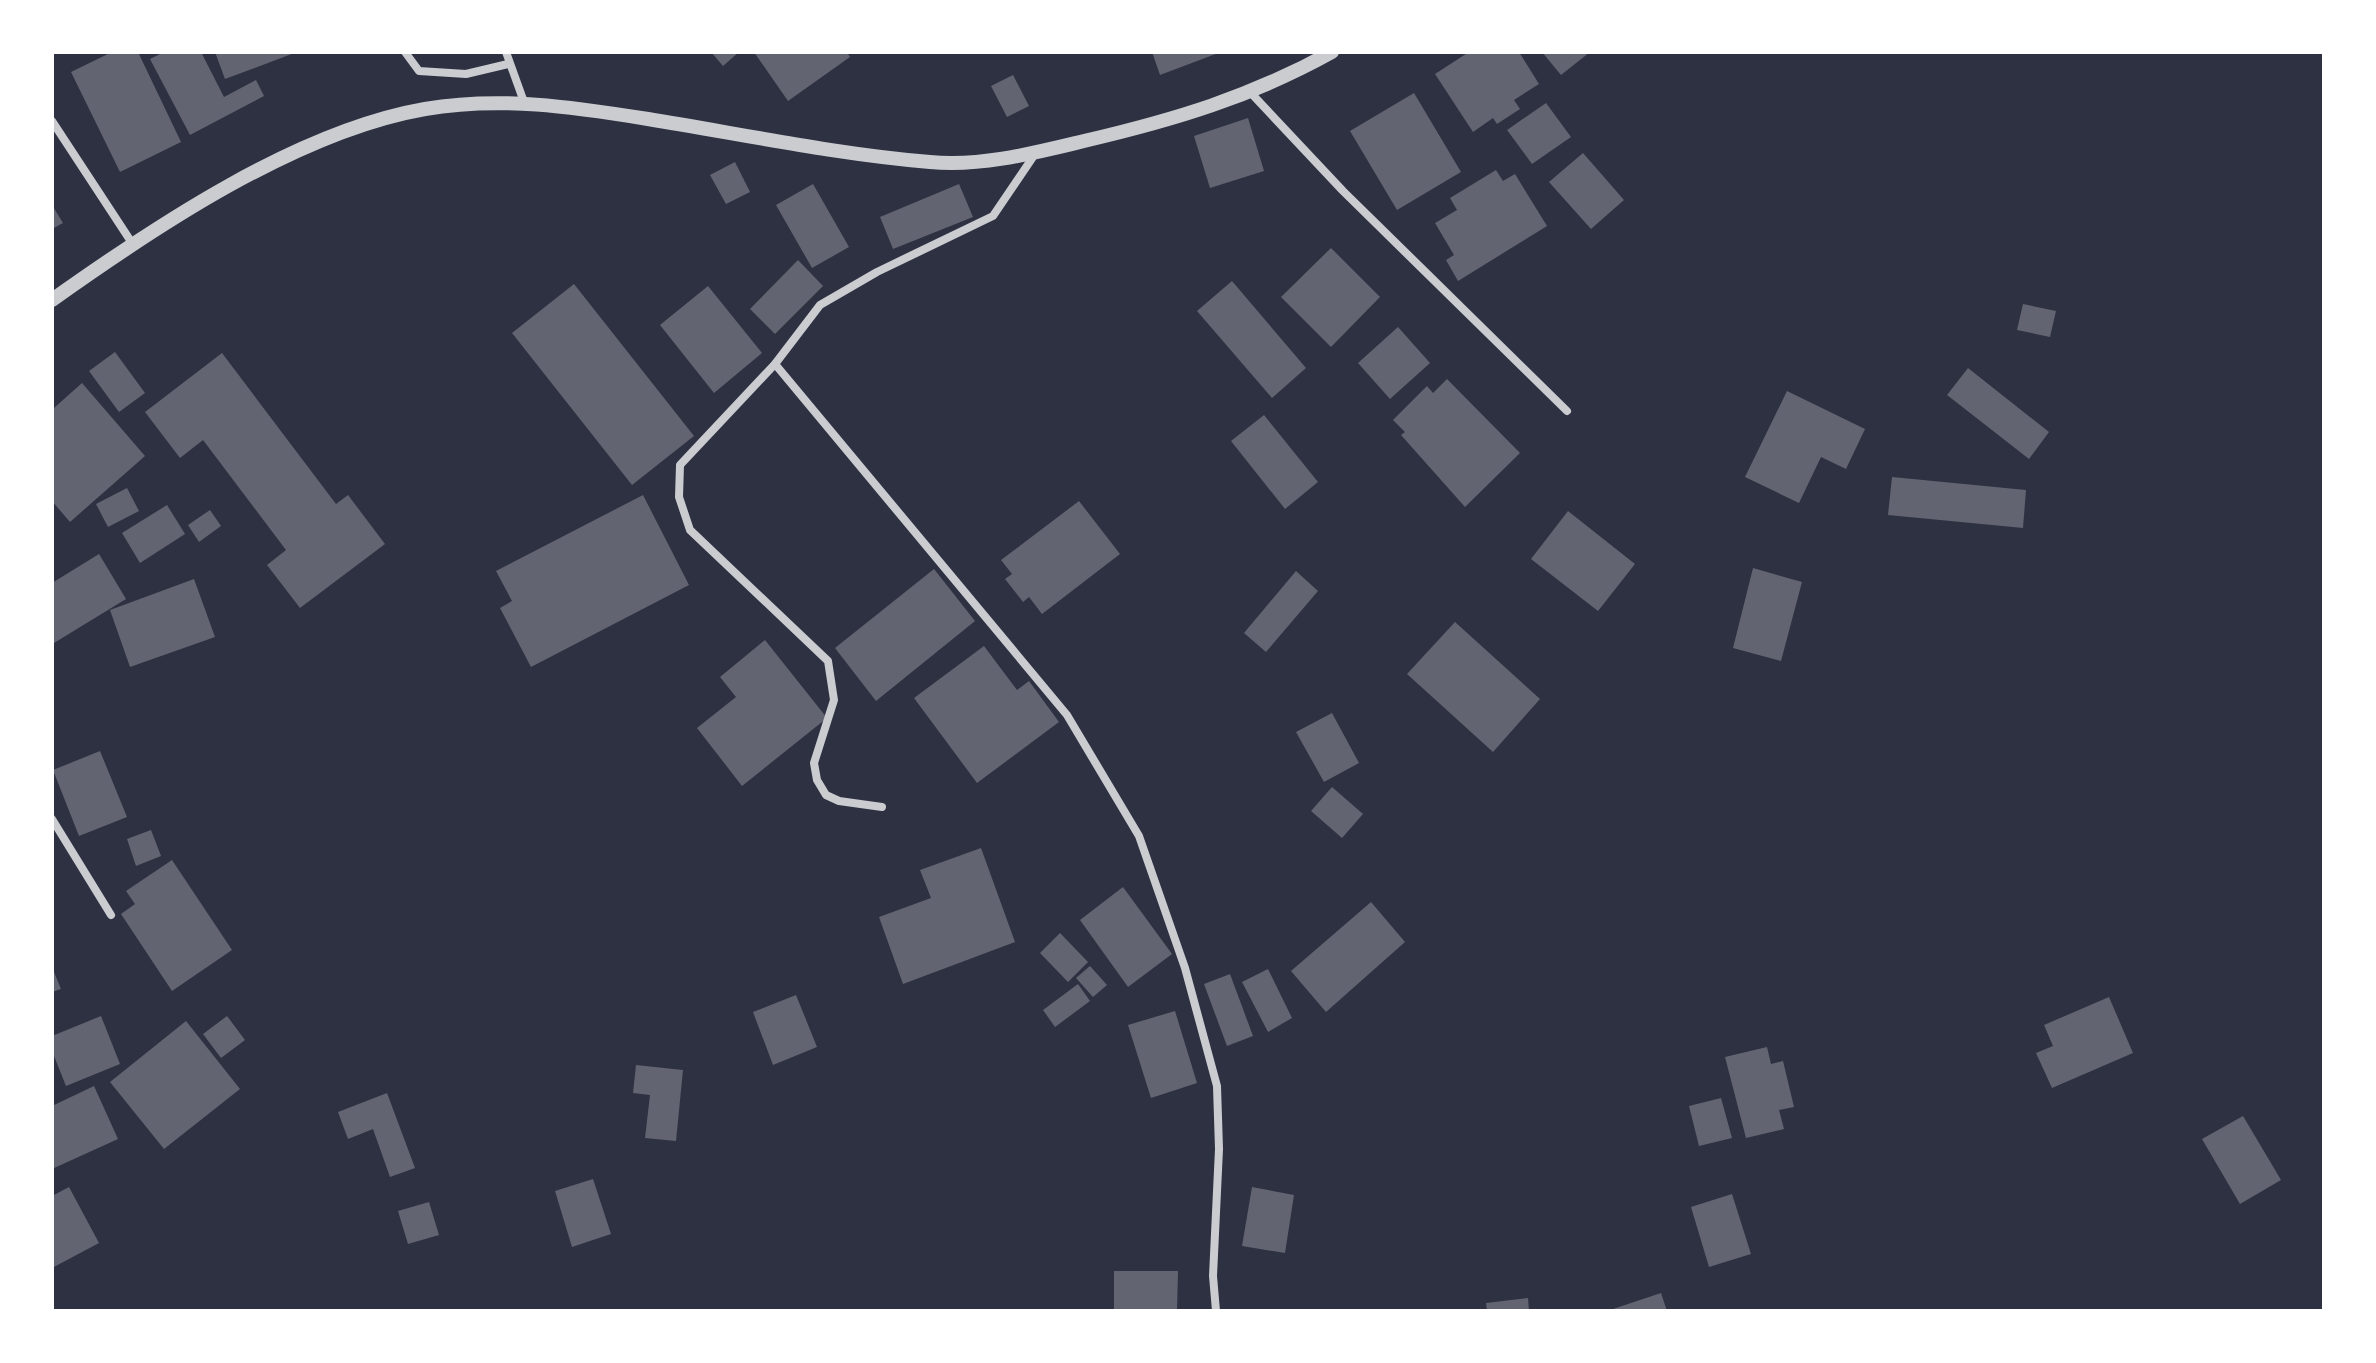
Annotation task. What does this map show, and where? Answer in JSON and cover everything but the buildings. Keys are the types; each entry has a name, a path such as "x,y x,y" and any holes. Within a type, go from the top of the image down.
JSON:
{"street":[{"path":"405,52 419,71 466,74 508,64"},
{"path":"506,52 524,102"},
{"path":"52,300 132,243 273,165 366,125 422,109 474,103 524,102 934,163 978,162 1036,153 1184,118 1250,92 1332,52"},
{"path":"1250,92 1343,191 1567,411"},
{"path":"52,121 132,243"},
{"path":"882,807 839,801 826,795 817,780 814,763 834,700 828,661 690,530 679,497 680,465 775,364 820,305 877,272 993,216 1036,153"},
{"path":"775,364 1067,715 1139,836 1185,968 1217,1086 1219,1149 1213,1276 1216,1311"},
{"path":"52,819 111,915"}]}
